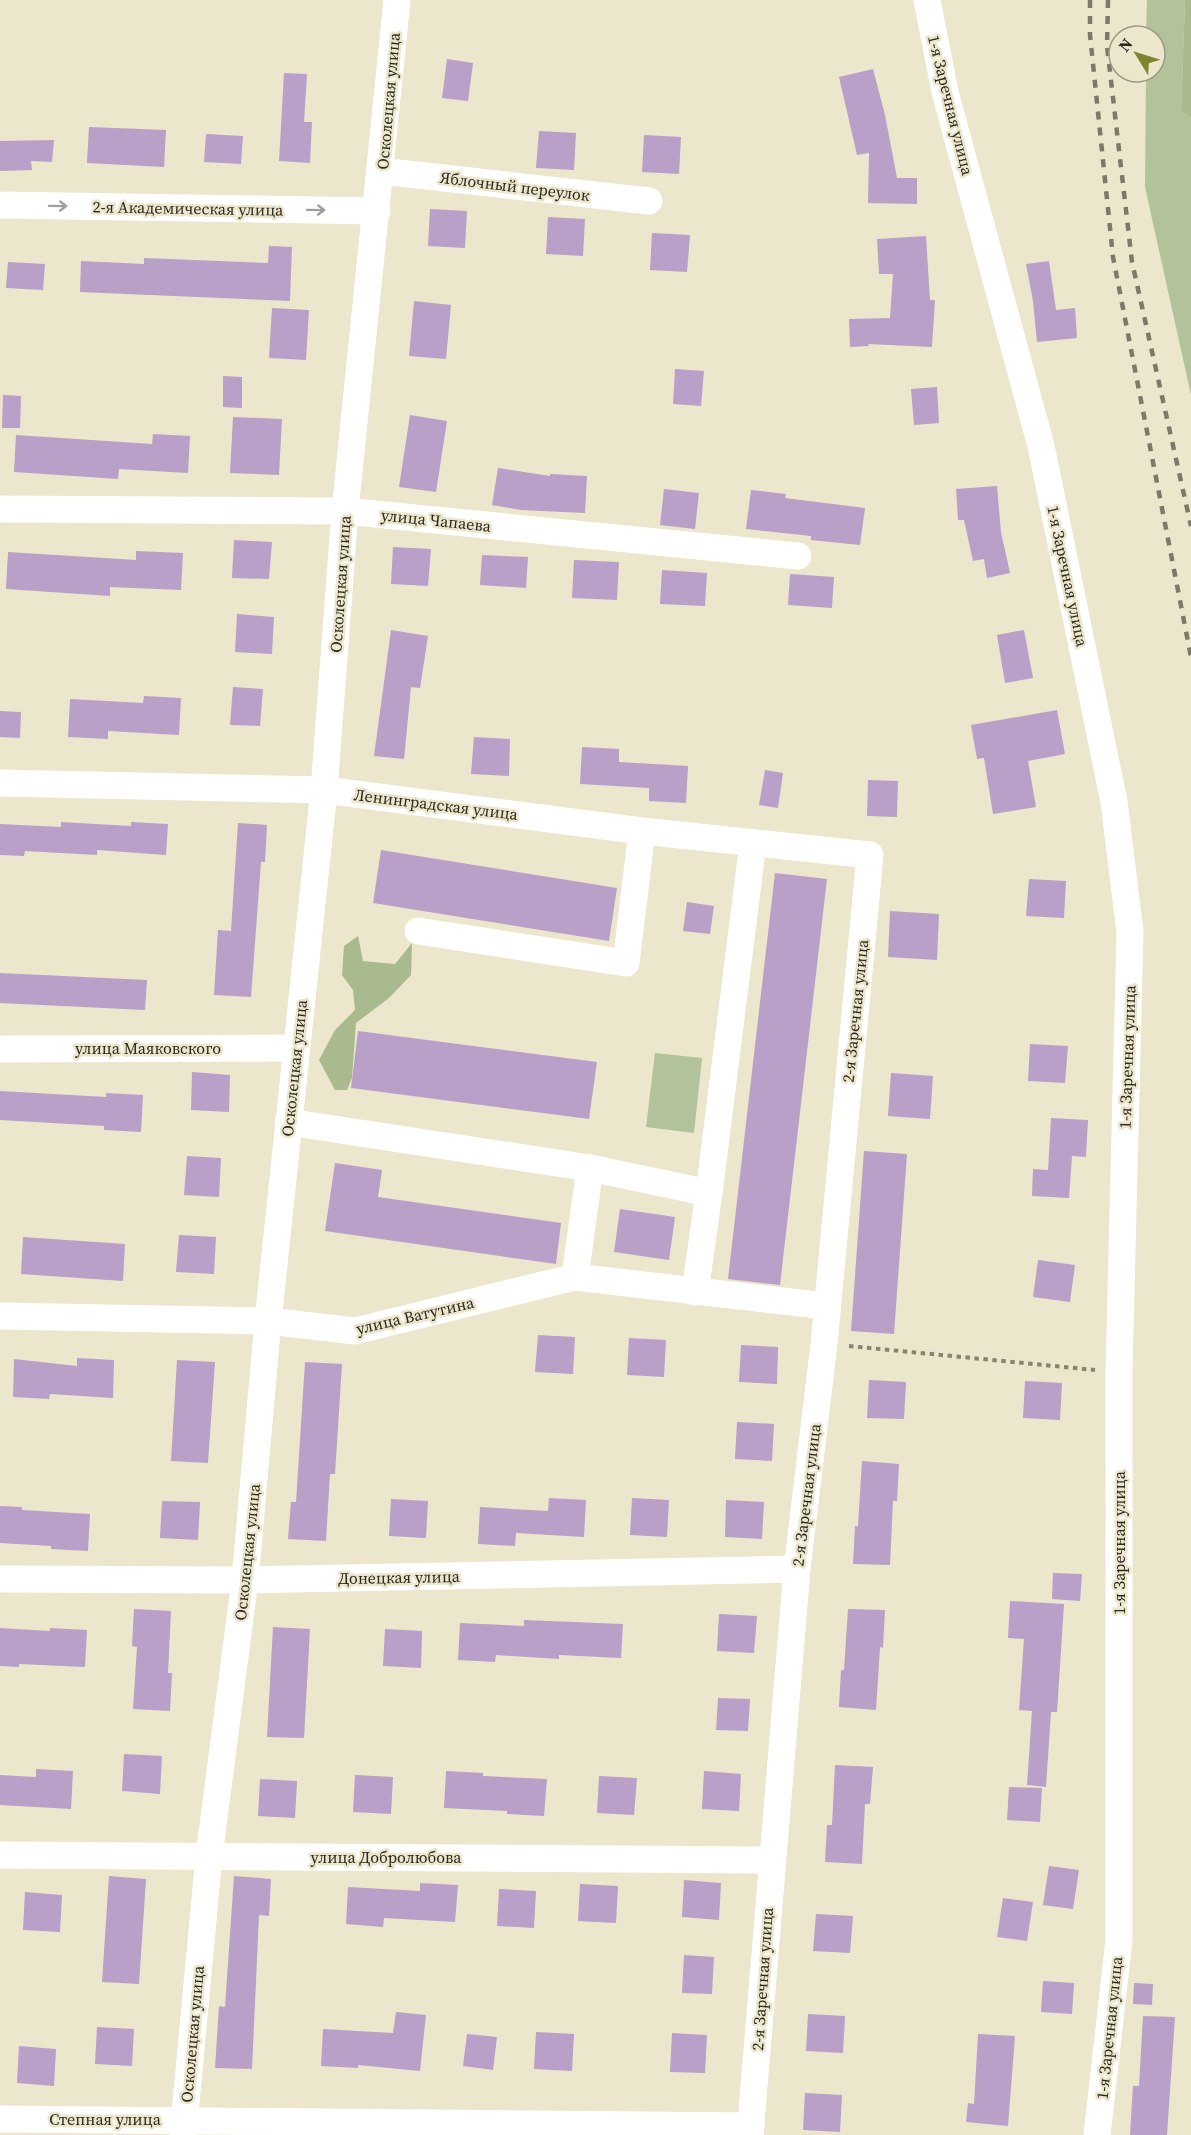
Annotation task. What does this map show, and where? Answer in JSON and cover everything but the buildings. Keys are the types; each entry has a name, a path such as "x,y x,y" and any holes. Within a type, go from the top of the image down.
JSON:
{"street":[{"name":"Осколецкая улица","path":"184,2127 209,1856 245,1580 268,1320 324,790 345,511 397,0"},
{"name":"1-я Заречная улица","path":"927,0 945,92 1041,446 1114,802 1130,932 1119,1372 1119,1940 1097,2135"},
{"name":"Яблочный переулок","path":"381,171 650,201"},
{"name":"2-я Академическая улица","path":"0,205 377,211"},
{"name":"улица Чапаева","path":"0,509 345,511 798,556"},
{"name":"Ленинградская улица","path":"0,783 324,790 642,831 870,855"},
{"path":"418,931 626,963 642,831"},
{"path":"695,1292 753,843"},
{"name":"2-я Заречная улица","path":"750,2130 797,1569 824,1344 870,855"},
{"name":"улица Маяковского","path":"0,1049 296,1048"},
{"path":"288,1122 590,1168 709,1193"},
{"path":"575,1277 590,1168"},
{"name":"улица Ватутина","path":"0,1316 268,1320 355,1331 575,1277 826,1306"},
{"name":"Донецкая улица","path":"0,1579 245,1580 797,1569"},
{"name":"улица Добролюбова","path":"0,1855 771,1860"},
{"name":"Степная улица","path":"0,2119 184,2127 750,2130"}],"path":[{"path":"824,1344 1119,1372"}],"green space":[{"path":"1147,0 1185,0 1181,109 1191,118 1191,395 1145,187 1146,84 1167,84 1167,24 1146,24"},
{"path":"1185,0 1191,0 1191,118 1181,110"},
{"path":"358,936 363,961 395,964 412,943 411,975 389,998 356,1023 352,1078 347,1090 335,1090 319,1060 335,1030 355,1010 353,990 342,975 344,946"},
{"path":"655,1053 702,1058 694,1133 646,1127"}],"railway":[{"path":"1090,0 1090,35 1113,257 1191,657"},
{"path":"1108,0 1107,46 1132,262 1191,526"}]}
